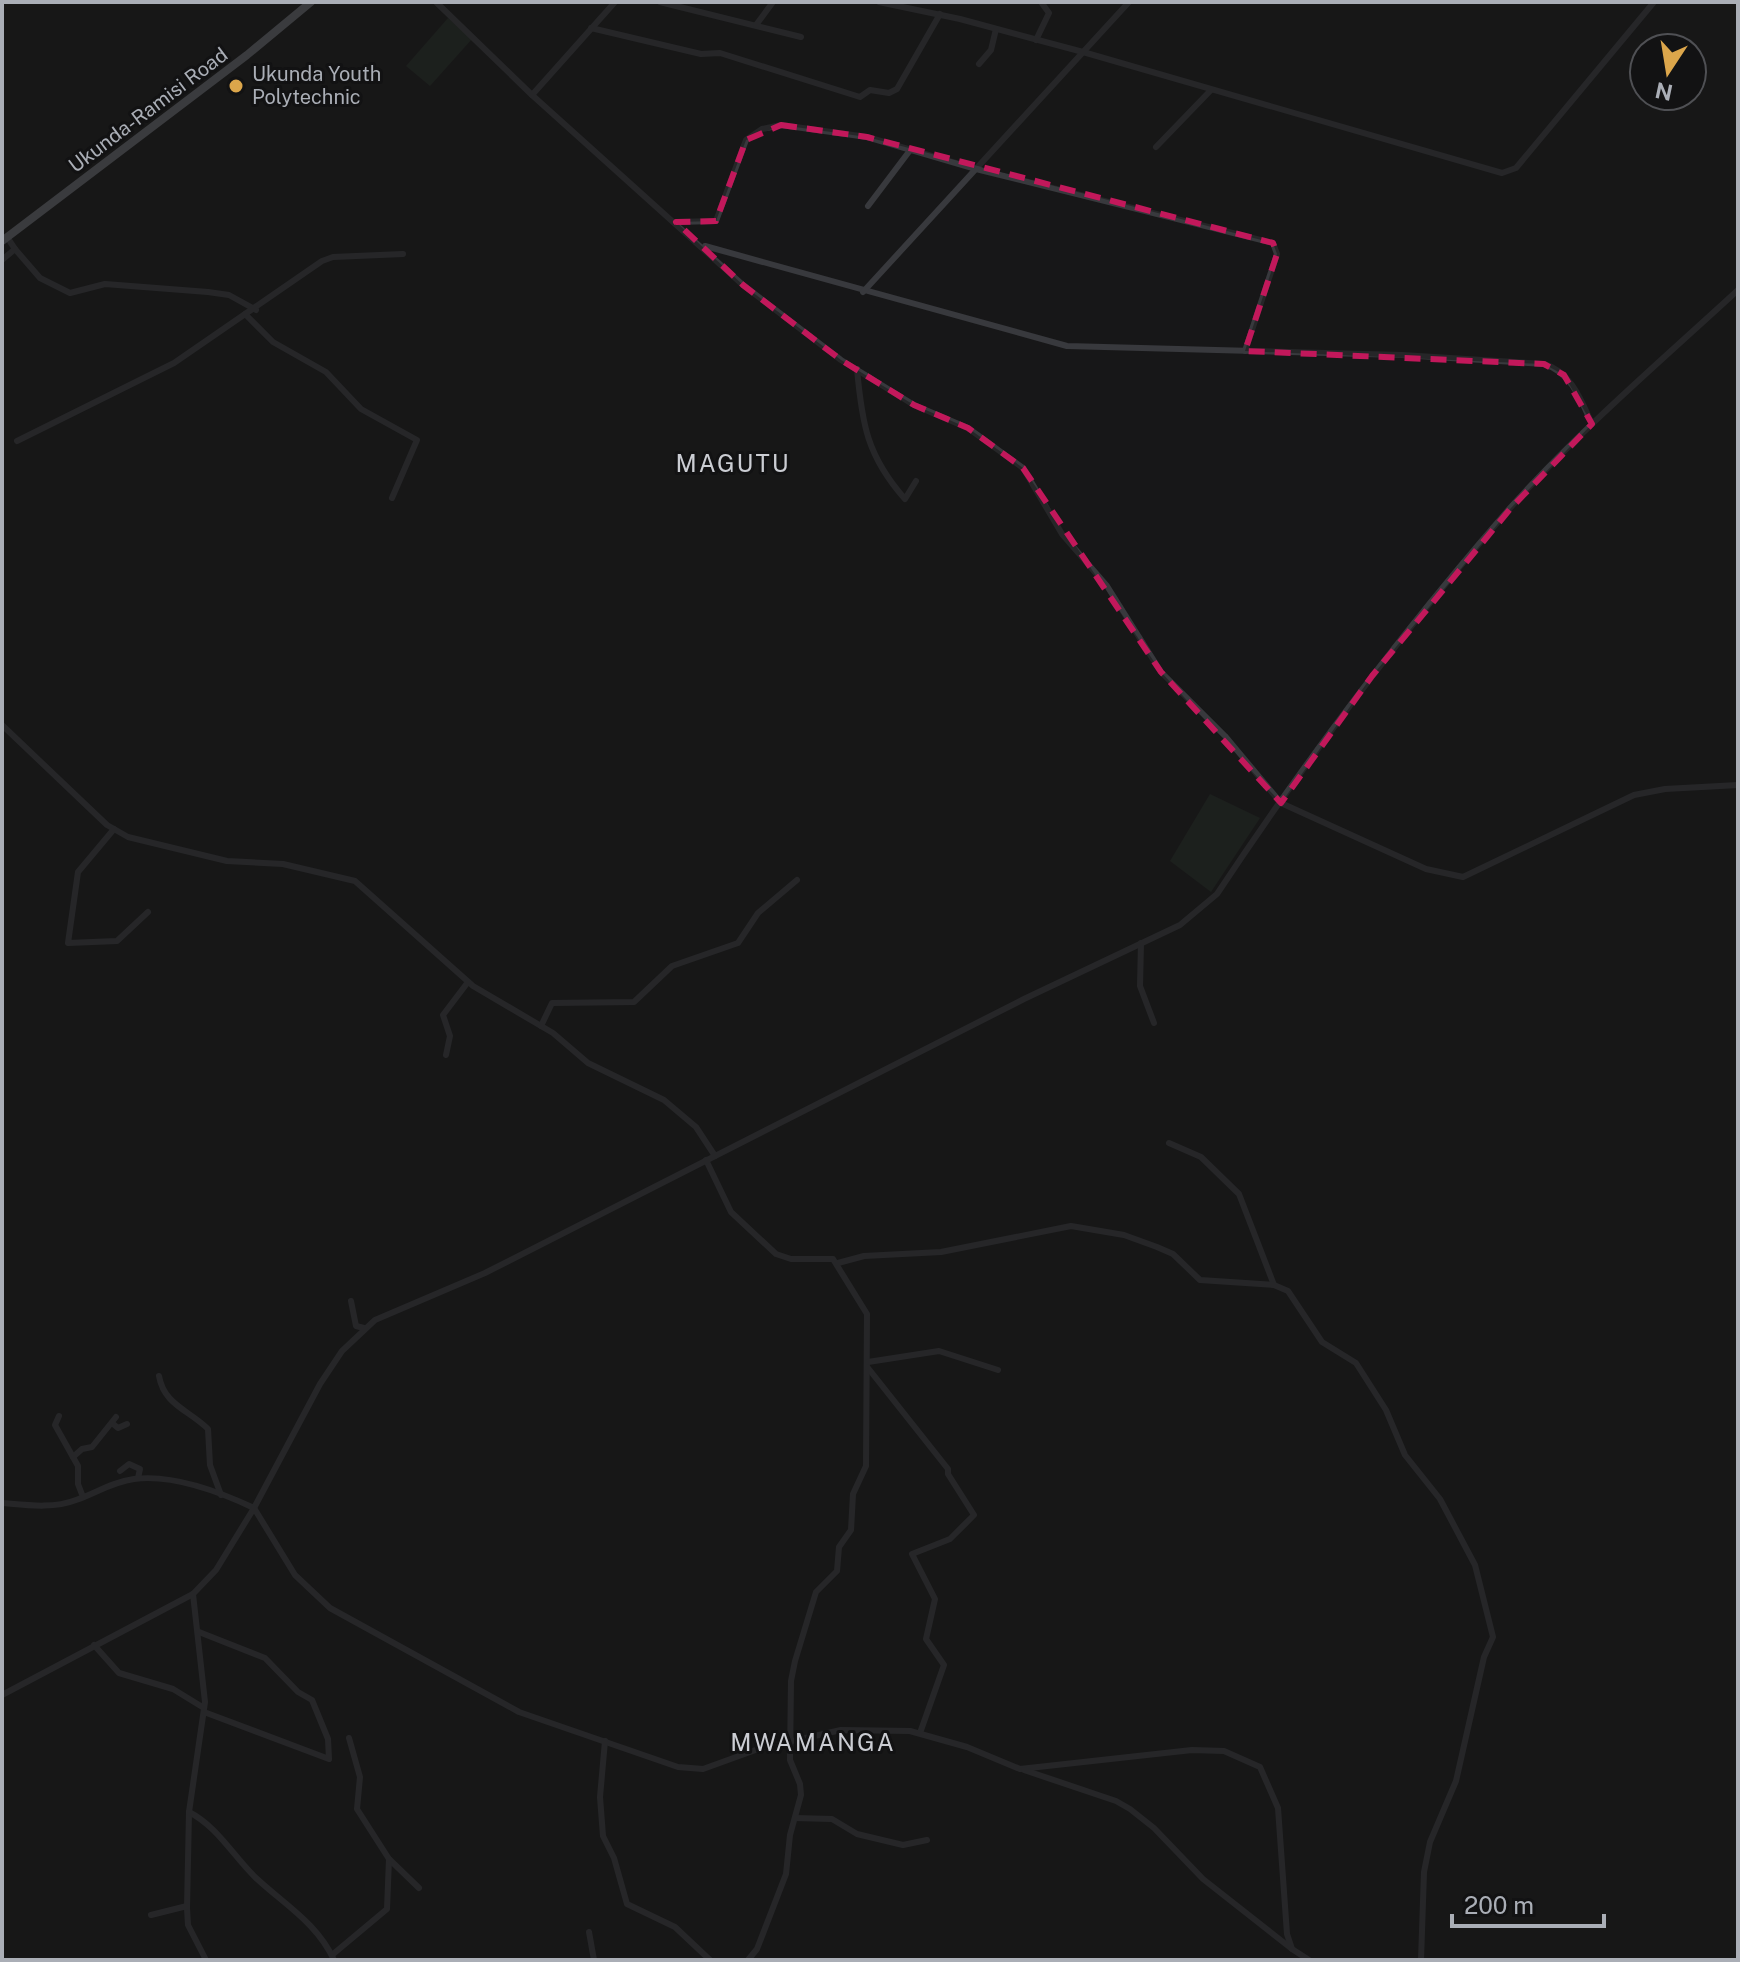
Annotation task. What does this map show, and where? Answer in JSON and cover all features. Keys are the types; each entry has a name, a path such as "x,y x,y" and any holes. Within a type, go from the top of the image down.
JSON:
{"highway":[{"name":"Ukunda-Ramisi Road","path":"4,239 247,55 311,2"}],"street":[{"path":"436,2 532,95 743,285 857,369 914,405 968,428 1023,468 1062,534 1107,586 1161,672 1225,736 1281,803 1426,869 1463,877 1634,795 1665,789 1738,785"},
{"path":"532,95 615,2"},
{"path":"660,2 801,37"},
{"path":"756,25 773,2"},
{"path":"879,2 940,14 1083,52 1490,171 1509,173 1654,2"},
{"path":"1036,40 1049,13 1041,2"},
{"path":"863,292 1129,2"},
{"path":"591,28 701,54 720,53 860,97 870,90 889,93 897,89 940,14"},
{"path":"979,64 991,50 996,29"},
{"path":"1156,147 1211,90"},
{"path":"676,222 716,221 746,140 772,125 843,132 976,169 1273,243 1277,254 1245,351"},
{"path":"868,206 911,149"},
{"path":"4,239 40,278 70,293 105,284 208,292 229,295 256,310"},
{"path":"702,245 1047,343 1544,364 1564,375 1579,395 1592,424"},
{"path":"2,260 15,249"},
{"path":"17,441 174,363 333,257 403,254"},
{"path":"2,1695 193,1594 216,1570 254,1508 320,1384 342,1351 375,1320 485,1273 1024,999 1180,925 1209,904 1372,676 1511,508 1592,424 1738,290"},
{"path":"245,314 273,342 326,372 361,409 417,440 392,498"},
{"path":"857,369 863,428 890,482 905,499 916,481"},
{"path":"2,725 114,829 128,837 215,859 283,864 355,881 468,982 541,1026 588,1063 664,1100 696,1127 715,1156"},
{"path":"114,829 78,872 67,930 68,943 117,941 148,912"},
{"path":"541,1026 552,1003 634,1002 672,966 738,943 758,913 797,880"},
{"path":"1141,943 1140,986 1154,1023"},
{"path":"446,1055 450,1036 443,1015 468,982"},
{"path":"1169,1143 1201,1157 1239,1194 1274,1285"},
{"path":"706,1160 731,1212 776,1254 791,1259 826,1257 838,1263 866,1307 866,1466 853,1494 851,1530 839,1547 837,1571 816,1592 795,1661 791,1681 790,1742 790,1760 800,1784 795,1818 786,1874 757,1949 748,1960"},
{"path":"838,1263 864,1256 941,1252 1071,1226 1124,1235 1173,1254 1200,1280 1274,1285 1288,1291 1322,1342 1356,1363 1386,1410 1409,1462 1435,1491 1465,1541 1493,1625 1493,1637 1484,1657 1456,1781 1430,1842 1424,1872 1421,1960"},
{"path":"351,1301 356,1326 364,1328"},
{"path":"868,1365 939,1351 998,1370"},
{"path":"868,1365 948,1469 948,1474 974,1515 950,1539 912,1554 935,1599 926,1639 944,1665 920,1733"},
{"path":"159,1376 161,1390 174,1405 194,1415 208,1429 210,1465 221,1495"},
{"path":"59,1416 55,1425 73,1457 83,1497"},
{"path":"73,1457 82,1449 92,1447 114,1420 118,1428 127,1424"},
{"path":"120,1471 129,1464 140,1469 138,1478"},
{"path":"2,1503 45,1507 83,1497 113,1483 138,1478 159,1479 221,1495 254,1508 295,1575 330,1608 519,1712 695,1770 841,1730 920,1733 1116,1801 1154,1828 1203,1879 1309,1960"},
{"path":"193,1594 204,1710 189,1812 187,1906 188,1925 206,1960"},
{"path":"94,1645 119,1673 173,1689 204,1710 329,1759 328,1739 312,1700 298,1692 265,1658 199,1632"},
{"path":"349,1738 360,1777 357,1809 389,1859 419,1888"},
{"path":"605,1741 600,1797 603,1836 614,1858 627,1904 675,1927 710,1960"},
{"path":"1020,1769 1192,1750 1224,1751 1260,1767 1278,1808 1287,1934 1292,1949"},
{"path":"189,1812 210,1827 256,1877 292,1905 333,1958 387,1909 389,1859"},
{"path":"795,1818 832,1819 857,1834 903,1845 927,1840"},
{"path":"151,1915 187,1906"},
{"path":"591,1943 589,1932 594,1960"}],"highlighted area":[{"path":"781,125 867,137 1273,243 1277,254 1245,351 1544,364 1564,375 1592,424 1511,508 1372,676 1281,803 1161,672 1023,468 968,428 914,405 841,360 743,285 676,222 716,221 746,140"}],"shaded area":[{"path":"448,18 472,39 430,86 406,66"},
{"path":"1210,794 1260,818 1211,892 1170,861"}],"place":[{"name":"Ukunda Youth Polytechnic","path":"236,86"}],"district":[{"name":"MAGUTU","path":"733,464"},
{"name":"MWAMANGA","path":"813,1743"}]}
